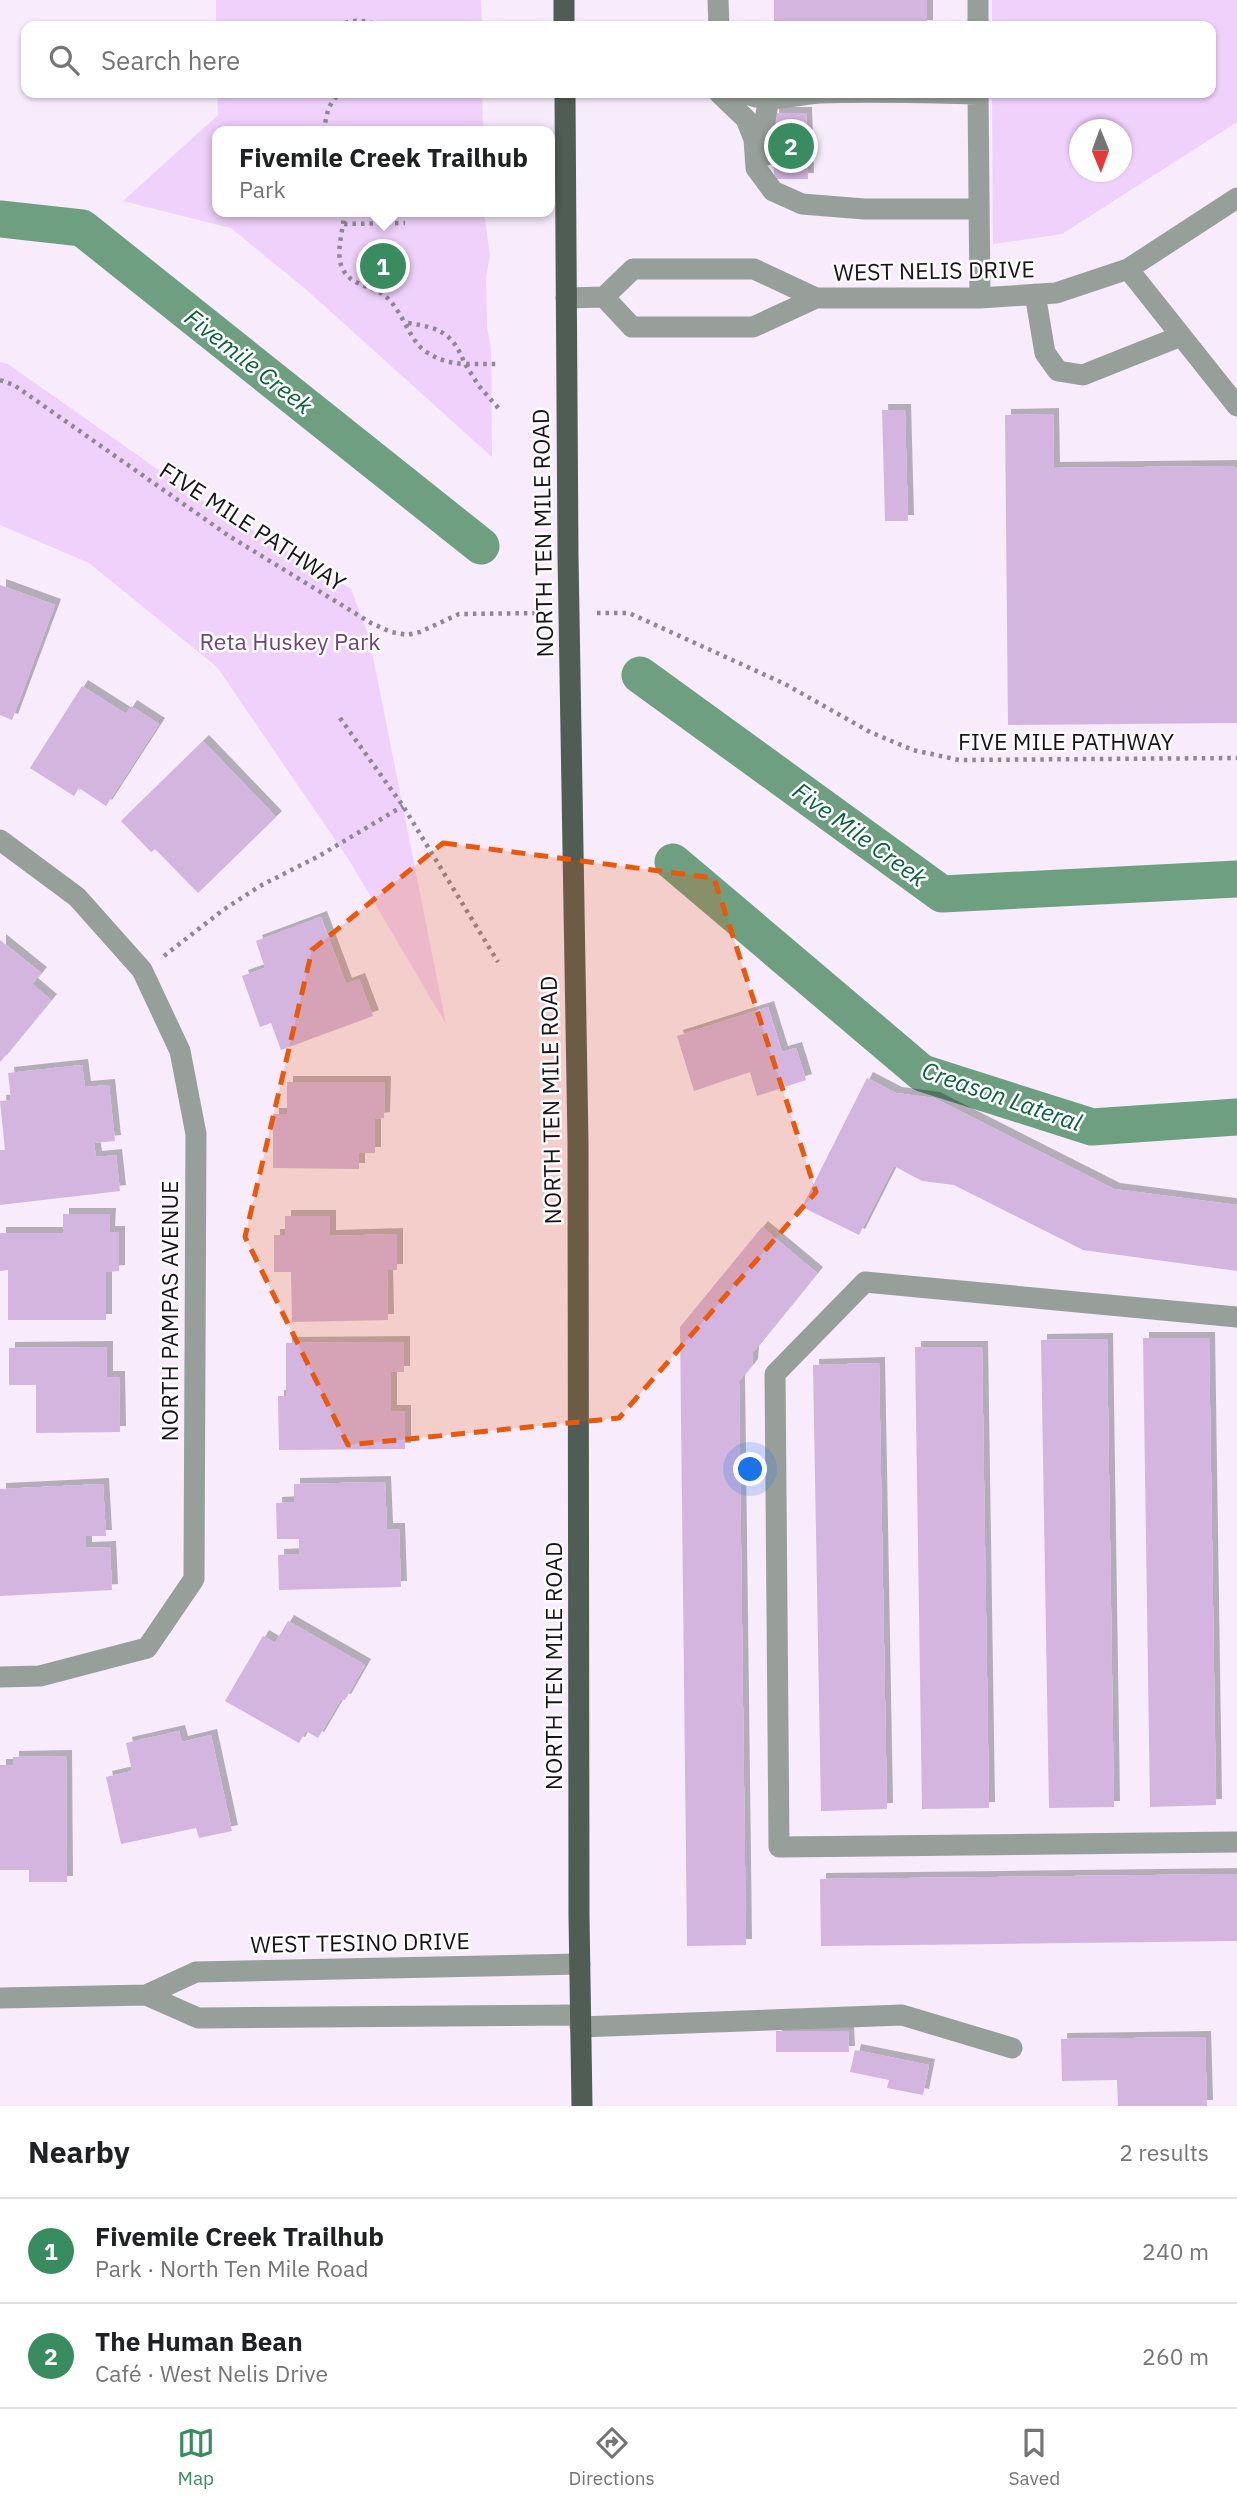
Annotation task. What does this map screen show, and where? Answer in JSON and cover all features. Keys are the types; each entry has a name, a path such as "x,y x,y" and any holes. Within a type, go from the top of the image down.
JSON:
{"main road":[{"path":"564,0 564,21"},
{"name":"NORTH TEN MILE ROAD","path":"565,98 568,556 578,1142 582,2106"}],"street":[{"path":"718,0 719,21"},
{"path":"978,0 978,21"},
{"path":"724,98 746,119 754,139 756,168 774,191 802,204 864,209 979,209"},
{"path":"769,98 765,120 768,174 774,191"},
{"path":"978,98 979,298"},
{"name":"WEST NELIS DRIVE","path":"817,298 754,269 632,269 604,297 632,327 753,327 817,298 979,298 1056,293 1128,269 1237,198"},
{"path":"1128,269 1237,406"},
{"path":"1035,294 1045,353 1058,371 1083,375 1181,336"},
{"path":"566,298 604,297"},
{"name":"NORTH PAMPAS AVENUE","path":"0,840 77,897 142,970 180,1051 196,1134 194,1579 147,1648 40,1676 0,1677"},
{"path":"1237,1317 865,1282 775,1374 775,1388 779,1847 1237,1842"},
{"name":"WEST TESINO DRIVE","path":"0,1998 146,1995 196,1972 580,1964"},
{"name":"WEST TESINO DRIVE","path":"146,1995 198,2018 580,2021 902,2015 1012,2048"}],"path":[{"path":"325,126 327,111 333,99"},
{"path":"344,217 339,254 341,266 347,276 358,284 386,296 407,323 421,348 446,362 500,364"},
{"path":"344,225 405,223"},
{"path":"407,323 439,329 448,335 479,386 500,410"},
{"name":"FIVE MILE PATHWAY","path":"0,380 14,385 229,536 371,623 391,632 407,635 459,614 505,613"},
{"name":"FIVE MILE PATHWAY","path":"629,613 785,684 870,732 913,750 959,760 1237,758"},
{"path":"340,718 403,806 498,962"},
{"path":"163,957 223,910 260,886 319,856 403,806"}],"highlighted area":[{"path":"443,843 714,878 816,1192 619,1418 348,1445 245,1237 312,950"}],"green space":[{"path":"216,0 481,0 482,21 216,21"},
{"path":"992,0 1237,0 1237,122 1062,234 993,244 992,98 1216,98 1216,21 992,21"},
{"path":"217,98 482,98 483,126 212,126 212,217 485,217 490,255 486,277 487,328 491,348 492,457 309,292 231,228 123,201 218,115"},
{"name":"Reta Huskey Park","path":"0,362 8,364 197,497 351,589 369,637 446,1024 349,860 217,667 89,563 0,525"}],"building":[{"path":"774,0 927,0 927,21 774,21"},
{"path":"773,113 806,113 808,179 774,179"},
{"path":"882,410 905,410 908,521 885,521"},
{"path":"1053,414 1054,468 1233,466 1237,469 1237,723 1008,725 1005,415"},
{"path":"0,585 55,605 12,720 0,715"},
{"path":"82,686 126,714 131,706 159,724 106,806 79,788 74,796 30,768"},
{"path":"203,741 276,817 198,893 155,849 151,852 121,821"},
{"path":"321,917 346,984 359,979 373,1016 281,1050 271,1023 260,1027 242,976 265,968 256,941"},
{"path":"0,940 41,973 32,984 51,1000 0,1062"},
{"path":"768,1007 782,1052 796,1048 806,1080 757,1096 750,1072 694,1091 677,1036"},
{"path":"82,1065 85,1087 109,1085 115,1141 94,1143 96,1157 116,1155 120,1191 0,1205 0,1150 5,1150 0,1101 11,1100 8,1073"},
{"path":"867,1078 896,1093 934,1098 1114,1189 1237,1205 1237,1271 1083,1250 954,1185 922,1181 894,1166 859,1235 802,1207"},
{"path":"287,1082 385,1082 384,1118 375,1119 375,1153 359,1153 359,1169 273,1168 273,1114 287,1114"},
{"path":"63,1214 110,1214 109,1232 119,1232 119,1271 106,1272 106,1320 8,1320 8,1270 0,1271 0,1233 63,1233"},
{"path":"285,1216 330,1216 330,1236 397,1234 397,1270 387,1270 388,1320 292,1322 291,1272 274,1272 274,1235 285,1235"},
{"path":"762,1227 817,1273 753,1352 752,1365 739,1381 746,1945 687,1946 680,1327"},
{"path":"1143,1338 1209,1338 1216,1805 1150,1807"},
{"path":"1107,1339 1114,1807 1049,1808 1041,1340"},
{"path":"404,1342 404,1372 391,1372 391,1411 405,1411 405,1449 279,1450 278,1396 286,1396 286,1343"},
{"path":"107,1347 107,1377 119,1377 120,1432 36,1433 36,1385 9,1385 9,1348"},
{"path":"915,1347 982,1347 989,1808 922,1809"},
{"path":"879,1363 887,1809 821,1811 813,1365"},
{"path":"385,1482 387,1529 399,1529 401,1587 279,1590 278,1555 299,1554 299,1539 277,1539 276,1503 294,1502 294,1484"},
{"path":"103,1484 106,1536 86,1536 86,1548 110,1547 112,1590 0,1596 0,1489"},
{"path":"288,1621 365,1665 345,1700 341,1699 318,1738 306,1731 299,1743 225,1701 263,1636 275,1643"},
{"path":"179,1731 182,1742 211,1735 232,1831 199,1838 196,1828 121,1844 106,1777 132,1771 126,1743"},
{"path":"66,1756 67,1882 29,1882 29,1870 0,1870 0,1765 13,1765 13,1757"},
{"path":"1237,1874 1237,1941 821,1946 820,1879"},
{"path":"776,2031 848,2031 849,2052 776,2052"},
{"path":"1205,2037 1207,2106 1118,2106 1117,2080 1062,2081 1061,2039"},
{"path":"855,2050 929,2065 923,2095 887,2088 889,2080 850,2072"}],"waterway":[{"name":"Fivemile Creek","path":"0,219 82,228 481,546"},
{"name":"Five Mile Creek","path":"640,675 942,894 1237,879"},
{"name":"Creason Lateral","path":"673,862 922,1073 1092,1127 1237,1117"}],"place":[{"name":"The Human Bean","path":"791,146"},
{"name":"Fivemile Creek Trailhub","path":"383,266"}]}
